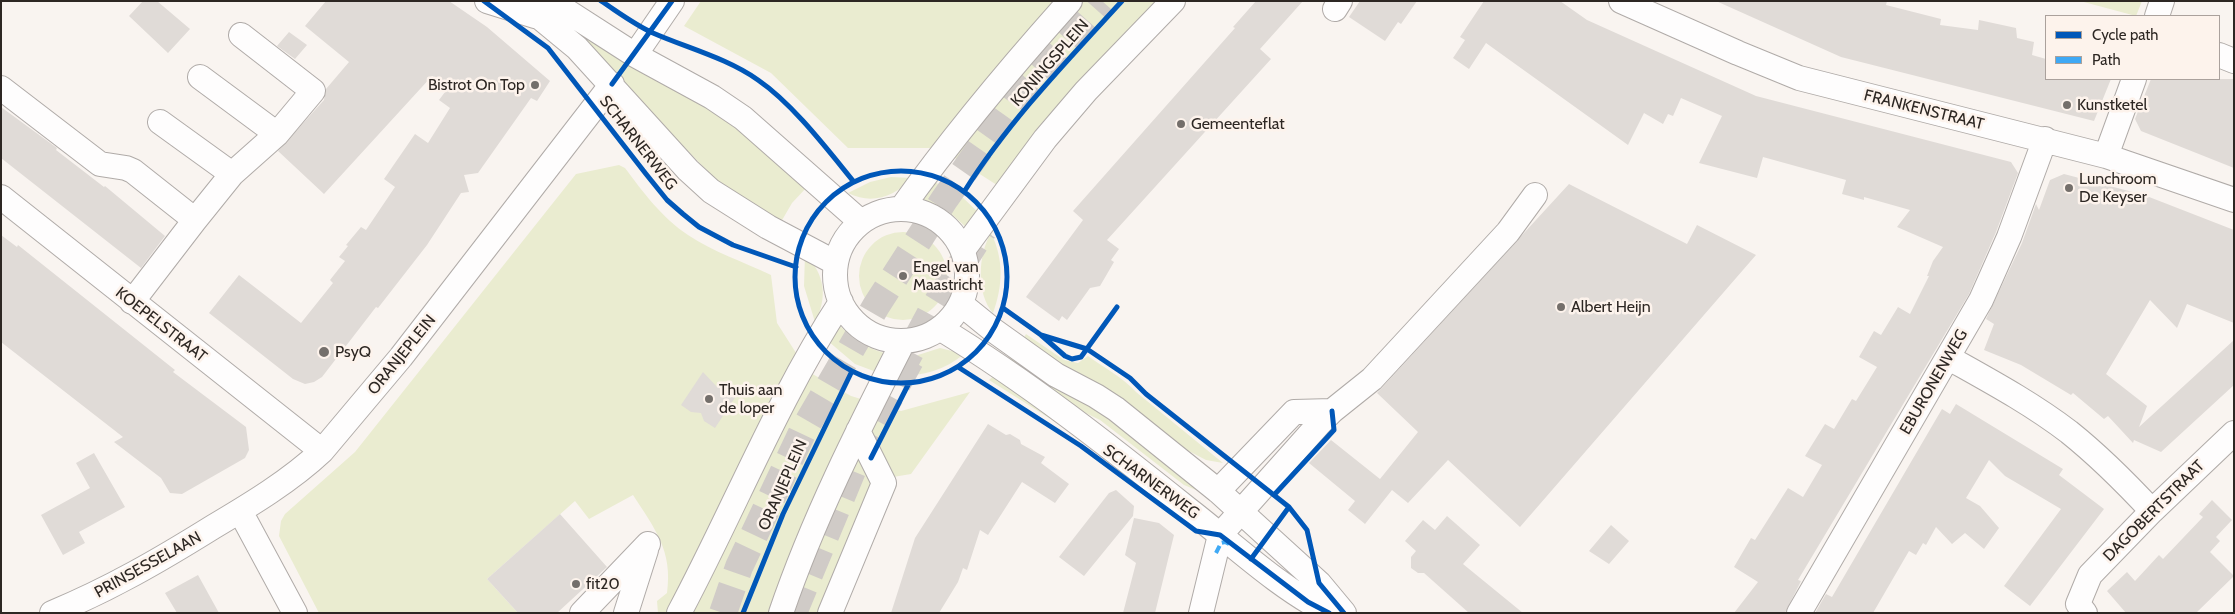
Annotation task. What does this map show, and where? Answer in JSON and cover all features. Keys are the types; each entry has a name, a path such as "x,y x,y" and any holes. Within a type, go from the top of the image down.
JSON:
{"street":[{"name":"SCHARNERWEG","path":"487,1 550,6"},
{"name":"SCHARNERWEG","path":"520,1 550,6 712,97 743,118 861,222"},
{"path":"635,55 672,1"},
{"name":"KONINGSPLEIN","path":"901,209 941,154 989,94 1070,1"},
{"path":"963,250 1045,139 1086,91 1172,1"},
{"name":"FRANKENSTRAAT","path":"1621,1 1799,78 2106,156 2234,200"},
{"path":"2157,15 2162,1"},
{"name":"SCHARNERWEG","path":"550,6 563,35 612,84 682,163 711,191 768,227 836,263"},
{"path":"132,302 232,174 277,134 313,91 241,34"},
{"path":"2220,55 2234,61"},
{"path":"200,77 277,134"},
{"path":"2106,156 2134,80"},
{"name":"ORANJEPLEIN","path":"240,511 310,462 322,451 401,358 612,84"},
{"path":"1,88 100,164 133,171 195,220"},
{"path":"160,122 232,174"},
{"name":"EBURONENWEG","path":"1799,613 1949,358 1985,291 2009,238 2045,139"},
{"path":"1201,613 1220,535 1332,411 1372,380 1508,232 1535,195"},
{"name":"KOEPELSTRAAT","path":"1,198 322,451"},
{"path":"901,209 920,212 938,220 953,233 963,250 968,272 966,294 953,318 941,329 923,338 903,342 871,334 853,321 841,302 835,283 836,263 848,236 861,222 876,214 901,209"},
{"name":"ORANJEPLEIN","path":"679,613 714,547 807,355 841,302"},
{"name":"SCHARNERWEG","path":"962,304 993,330 1056,375 1116,409 1218,491 1320,583 1344,613"},
{"name":"SCHARNERWEG","path":"941,329 978,351 1095,435 1220,535 1308,602 1329,613"},
{"path":"781,613 814,525 858,431 903,342"},
{"path":"1949,358 2018,397 2068,432 2116,472 2152,511"},
{"path":"1218,491 1294,412 1332,411"},
{"path":"830,613 884,483 858,431"},
{"name":"DAGOBERTSTRAAT","path":"2083,604 2090,575 2152,511 2234,432"},
{"path":"240,511 296,613"},
{"name":"PRINSESSELAAN","path":"52,613 97,594 161,559 240,511"},
{"path":"582,613 648,544 626,613"}],"green space":[{"path":"701,1 1054,1 934,148 848,148 771,73 684,26"},
{"path":"1080,1 1162,1 1000,187 950,155"},
{"path":"2080,1 2142,1 2136,15"},
{"path":"556,15 733,122 807,187 792,203 781,222 718,182"},
{"path":"619,165 625,168 654,204 679,228 708,247 771,275 777,323 798,356 673,613 658,613 657,601 667,593 668,578 665,552 655,530 633,495 589,519 575,501 487,579 518,613 319,613 279,536 281,521 285,514 355,452 576,174"},
{"path":"891,177 912,178 898,190 874,199 857,197 848,193 870,182"},
{"path":"932,181 958,193 980,214 968,229 946,209 919,198"},
{"path":"903,232 920,235 928,239 940,251 944,259 947,276 944,293 940,301 928,313 920,317 903,320 886,317 878,313 866,301 862,293 859,276 862,259 866,251 878,239 886,235"},
{"path":"991,233 998,253 1001,273 999,293 993,313 981,285 983,252"},
{"path":"805,254 817,270 822,286 822,304 815,322 804,286"},
{"path":"838,324 861,343 889,354 879,373 855,364 828,341"},
{"path":"1026,334 1064,360 1078,363 1088,356 1114,373 1223,463 1206,460 1183,448 1022,341"},
{"path":"940,348 964,354 957,360 933,371 917,375 899,376 918,355"},
{"path":"1014,353 1085,397 1207,493 1184,485 1100,420 1063,402 1007,363"},
{"path":"809,372 851,396 901,411 970,392 911,474 887,478 827,613 692,613"},
{"path":"997,373 1061,418 1057,423 989,380"}],"building":[{"path":"143,1 157,1 190,29 168,53 129,16"},
{"path":"326,1 449,1 487,27 550,81 537,101 531,98 478,173 464,175 469,192 461,193 427,245 378,308 376,307 322,377 314,382 305,384 293,379 209,313 239,275 301,323 333,283 330,280 345,261 339,257 348,246 346,245 361,227 366,230 395,187 384,179 415,134 428,143 450,108 439,100 448,88 432,76 324,194 278,151 324,100 326,89 349,62 305,26"},
{"name":"Gemeenteflat","path":"1256,1 1303,1 1260,49 1271,59 1107,240 1119,249 1111,260 1114,262 1100,286 1090,288 1067,320 1062,316 1059,321 1026,297 1083,220 1073,211 1235,28 1233,27"},
{"path":"1360,1 1417,1 1401,24 1398,22 1385,41 1349,17"},
{"path":"1484,1 1560,1 1587,20 1756,96 2011,162 2018,173 1996,232 1969,294 1798,580 1801,581 1785,613 1734,613 1758,582 1734,567 1751,538 1755,540 1788,488 1803,497 1822,465 1805,456 1825,424 1834,429 1852,399 1856,401 1877,367 1859,357 1874,331 1881,335 1898,307 1910,314 1929,276 1927,276 1933,261 1943,247 1897,227 1910,210 1864,197 1864,200 1842,194 1846,180 1763,157 1757,178 1699,163 1722,116 1681,98 1673,116 1668,114 1663,124 1644,113 1628,145 1486,43 1469,69 1453,58 1465,40 1460,37"},
{"path":"1716,1 1887,1 1886,5 1941,19 1940,25 1978,30 1979,20 2016,28 2017,38 2034,42 2032,55 2045,59 2045,80 2111,80 2094,121 1841,57"},
{"path":"289,32 307,45 295,59 277,46"},
{"path":"2234,79 2234,168 2141,131 2135,119 2151,80"},
{"path":"1,107 57,148 56,150 105,186 165,236 141,268 1,158"},
{"path":"2064,174 2144,195 2234,230 2234,323 2187,304 2177,328 2150,300 2106,374 2147,406 2139,427 2234,340 2234,385 2161,452 2134,440 2133,443 2108,416 2104,419 2073,393 2071,395 2021,365 1984,350 1994,324 1986,319 2022,243 2036,204 2039,210 2050,180"},
{"path":"1569,184 1687,244 1697,225 1756,255 1520,527 1448,460 1408,503 1392,490 1365,524 1348,510 1355,501 1309,463 1331,440 1380,479 1418,432 1377,393"},
{"path":"1,235 17,247 18,245 175,370 173,372 246,427 249,450 245,458 182,494 170,493 161,478 114,442 123,437 1,342"},
{"name":"Thuis aan de loper","path":"703,372 717,387 738,393 715,428 704,421 701,413 691,412 681,405"},
{"path":"1956,404 2063,469 2059,475 2104,509 2030,606 2004,586 2061,509 2005,476 1989,460 1966,498 1980,506 1999,528 1984,549 1965,533 1952,544 1936,527 1926,545 1923,543 1916,555 1909,551 1873,613 1815,613 1826,594 1832,597 1942,409 1950,414"},
{"path":"988,424 1006,435 1010,434 1020,440 1021,444 1045,457 1041,463 1069,484 1055,503 1022,482 988,535 980,530 967,570 963,568 958,582 939,613 891,613 915,538"},
{"path":"94,453 125,507 79,532 85,543 63,555 41,515 90,488 76,463"},
{"path":"1116,490 1134,506 1133,516 1084,576 1059,557 1109,493"},
{"path":"2212,500 2232,520 2216,537 2220,541 2210,552 2234,576 2196,613 2126,613 2107,591 2127,572 2135,581 2159,555 2163,559 2203,517 2199,514"},
{"path":"560,514 607,567 557,613 518,613 487,579"},
{"path":"1447,516 1480,545 1463,564 1523,613 1469,613 1424,573 1418,573 1411,568 1411,557 1416,551 1405,541 1423,520 1435,530"},
{"path":"1134,518 1159,523 1174,535 1155,613 1123,613 1136,563 1125,555"},
{"path":"1611,525 1629,541 1609,564 1589,551"},
{"path":"198,575 219,613 177,613 165,593"}],"tunnel":[{"path":"723,613 739,567 802,433 876,306 944,200 1015,99 1102,1"},
{"path":"897,376 932,311 983,230"},
{"path":"793,613 861,449 910,360"}],"marked path":[{"path":"1216,553 1221,543 1229,544"}],"cycle path":[{"path":"484,1 548,48 667,200 683,214 699,227 733,245 796,267"},
{"path":"601,1 646,30 720,59 758,80 797,114 854,182"},
{"path":"612,84 672,1"},
{"path":"964,192 999,141 1059,70 1122,1"},
{"path":"901,171 922,173 941,179 960,189 976,202 989,218 999,237 1005,256 1007,277 1005,298 999,317 989,336 976,352 960,365 941,375 922,381 901,383 880,381 861,375 842,365 826,352 813,336 803,317 797,298 795,277 797,256 803,237 813,218 826,202 842,189 861,179 880,173 901,171"},
{"path":"1003,308 1041,335 1065,356 1072,359 1081,357 1117,307"},
{"path":"1041,335 1087,349 1130,378 1146,394 1289,507 1307,530 1319,583 1344,613"},
{"path":"958,367 1081,446 1196,531 1220,535 1308,602 1329,613"},
{"path":"743,613 783,514 852,371"},
{"path":"871,458 909,383"},
{"path":"1274,495 1334,430 1332,411"},
{"path":"1251,559 1289,507"}],"place":[{"name":"Bistrot On Top","path":"535,85"},
{"name":"Kunstketel","path":"2067,105"},
{"name":"Gemeenteflat","path":"1181,124"},
{"name":"Lunchroom De Keyser","path":"2069,188"},
{"name":"Engel van Maastricht","path":"903,276"},
{"name":"Albert Heijn","path":"1561,307"},
{"name":"PsyQ","path":"324,352"},
{"name":"Thuis aan de loper","path":"709,399"},
{"name":"fit20","path":"576,584"}]}
